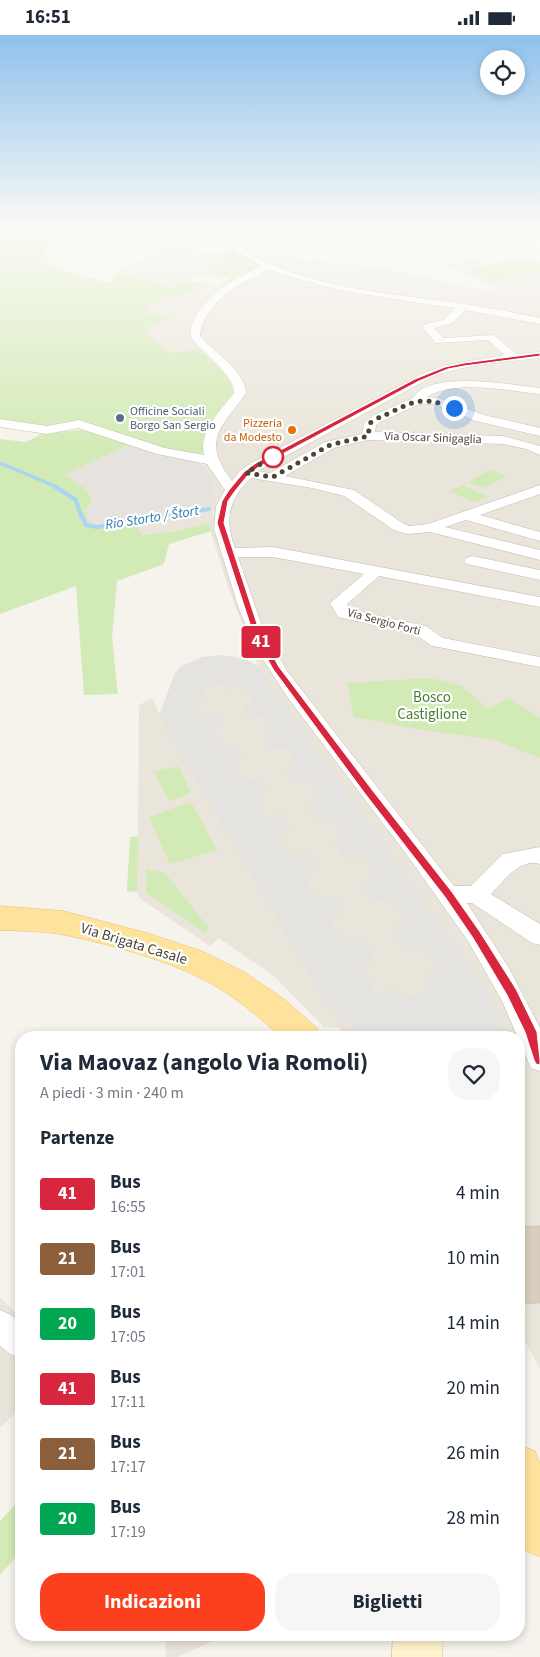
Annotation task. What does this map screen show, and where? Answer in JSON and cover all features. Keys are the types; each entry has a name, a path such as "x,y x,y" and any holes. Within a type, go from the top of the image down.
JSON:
{"main road":[{"name":"Via Brigata Casale","path":"0,918 63,923 147,945 190,960 233,981 270,1007 297,1031"},
{"path":"525,1486 540,1534"}],"street":[{"path":"212,301 196,324 195,336 231,372 240,387 240,393 214,428 210,441 212,461 232,490"},
{"path":"423,301 517,315 540,321"},
{"path":"463,307 447,322 427,327 440,341 490,337 507,358 540,363"},
{"path":"540,355 464,364 430,374 246,473 225,501 221,523 256,633 276,667 365,787 448,894 512,992 531,1032 540,1060"},
{"path":"368,436 370,423 376,419 418,400 426,392 443,386 468,383 540,391"},
{"path":"443,386 472,394 540,403"},
{"path":"418,400 435,401 480,418 540,432"},
{"path":"0,423 47,430 79,424 162,451 212,461"},
{"name":"Via Oscar Sinigaglia","path":"273,477 330,445 368,436 503,440 530,446 540,451"},
{"path":"246,473 312,483 349,493 398,527 408,530 430,528 537,493"},
{"path":"465,515 540,537"},
{"path":"430,528 538,551"},
{"path":"230,553 251,551 273,552 540,602"},
{"path":"472,561 540,575"},
{"name":"Via Sergio Forti","path":"376,571 338,603 344,613 420,630 438,642 540,662"},
{"path":"476,895 511,860 540,855"},
{"path":"448,894 476,895 540,936"},
{"path":"0,1326 15,1338"},
{"path":"417,1657 418,1641"}],"shaded area":[{"path":"165,301 540,301 540,1369 525,1341 525,1031 341,1031 339,1027 324,1027 275,977 219,938 210,946 139,898 137,891 127,892 130,837 138,836 139,705 152,698 160,715 174,675 180,667 202,657 231,656 249,661 258,666 228,587 208,523 176,531 142,535 134,519 208,507 212,489 205,466 204,439 220,410 231,397 170,354 148,335 149,328 165,321 170,315 145,313 147,307"},
{"path":"131,444 192,460 205,466 212,489 208,508 94,525 88,522 86,508 93,501 84,487 64,475"},
{"path":"221,655 249,661 258,667 486,988 506,1031 357,1031 329,1008 159,716 174,675 180,667 202,657","holes":["225,683 229,689 244,687 254,701 242,707 249,718 264,716 275,731 263,737 271,750 286,747 297,764 285,770 293,783 309,781 321,799 308,805 318,820 334,817 347,836 334,843 345,859 362,856 376,877 362,885 373,902 391,898 407,921 392,929 405,948 422,945 439,969 425,978 431,988 402,1000 395,990 376,994 360,968 375,959 363,940 345,944 330,920 344,912 333,895 317,898 303,876 317,869 307,853 290,856 278,835 291,829 282,814 266,817 255,798 268,791 259,778 243,780 232,763 245,757 237,745 222,747 213,731 225,725 217,713 203,716 193,701 206,695 204,689"]},
{"path":"0,1297 15,1313 15,1413 0,1428"},
{"path":"165,1641 212,1641 178,1657 166,1657"}],"green space":[{"path":"0,301 165,301 147,307 145,313 171,315 165,321 149,328 148,335 170,353 198,349 222,371 233,387 229,399 217,413 211,424 205,441 204,453 187,454 151,447 79,421 44,427 0,420"},
{"path":"82,430 131,444 64,475 84,487 93,501 86,508 89,522 94,525 134,519 142,535 176,531 208,523 211,531 169,544 164,564 117,581 112,638 118,694 84,695 76,586 0,614 0,439 26,442 44,433"},
{"path":"490,470 507,476 484,488 468,482"},
{"path":"462,485 487,496 475,503 450,491"},
{"name":"Bosco Castiglione","path":"431,678 462,686 488,709 509,698 540,718 540,758 492,739 428,731 354,717 347,683"},
{"path":"178,766 191,793 169,801 154,772"},
{"path":"191,802 217,850 170,864 149,817"},
{"path":"130,837 138,837 137,891 127,892"},
{"path":"146,869 165,873 209,928 205,933 146,892"},
{"path":"15,1505 15,1558 0,1575 0,1521"}],"building":[{"path":"540,1226 540,1303 525,1304 525,1227"}],"waterway":[{"name":"Rio Storto / Štort","path":"0,463 57,487"},
{"name":"Rio Storto / Štort","path":"54,486 76,500 86,525 97,527 209,509"}],"bus line":[{"name":"41","path":"540,355 464,364 446,368 417,380 246,473 225,501 221,523 256,633 276,667 369,793 448,894 486,949 512,992 531,1032 540,1060"}],"place":[{"name":"Officine Sociali Borgo San Sergio","path":"120,418"},
{"name":"Pizzeria da Modesto","path":"292,430"}],"route":[{"path":"273,457 246,473 273,477 330,445 368,436 370,423 418,400 435,401 454,408"}]}
